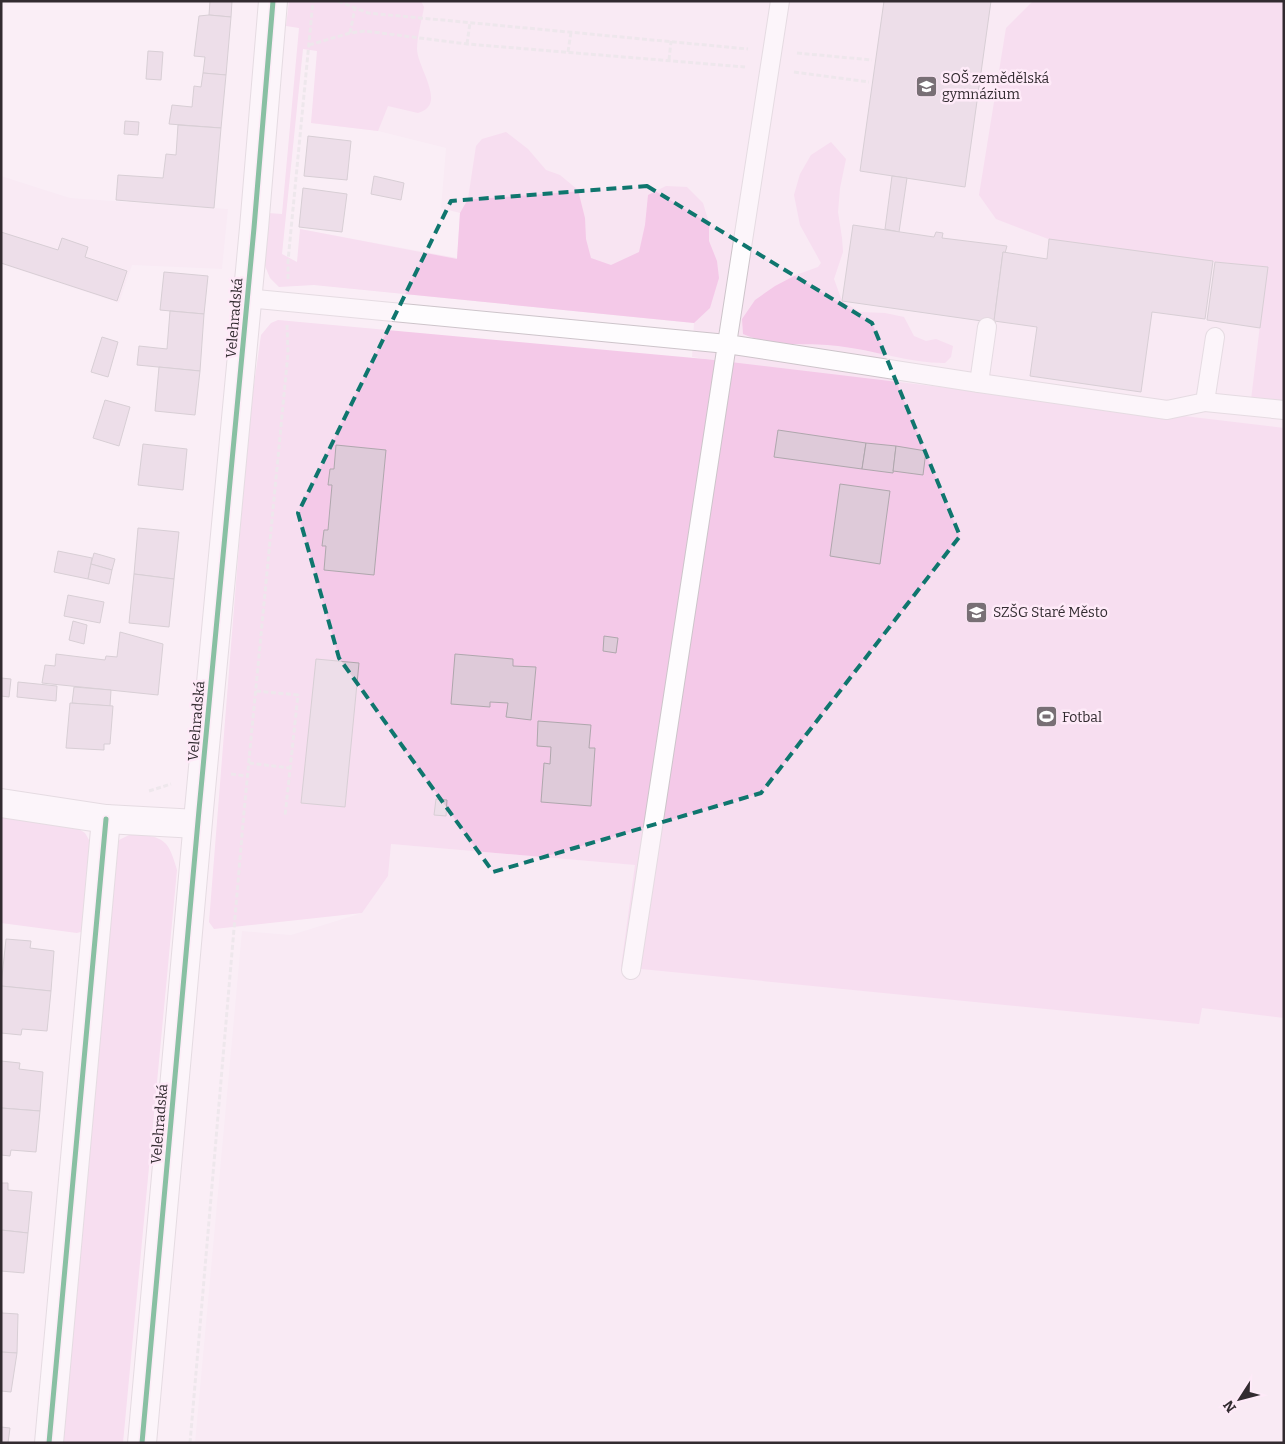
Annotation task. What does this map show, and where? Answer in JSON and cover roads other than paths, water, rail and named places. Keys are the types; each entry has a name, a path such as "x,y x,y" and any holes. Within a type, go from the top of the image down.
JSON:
{"street":[{"name":"Velehradská","path":"142,1443 273,1"},
{"path":"1,803 106,818 198,824"},
{"path":"48,1443 106,818"}],"lane":[{"path":"631,970 774,51 780,1"},
{"path":"247,298 727,344 1167,410 1206,402 1284,410"},
{"path":"979,383 987,327"},
{"path":"1206,402 1215,337"}],"place":[{"name":"SOŠ zemědělská gymnázium","path":"926,86"},
{"name":"SZŠG Staré Město","path":"977,612"},
{"name":"Fotbal","path":"1046,717"}]}
